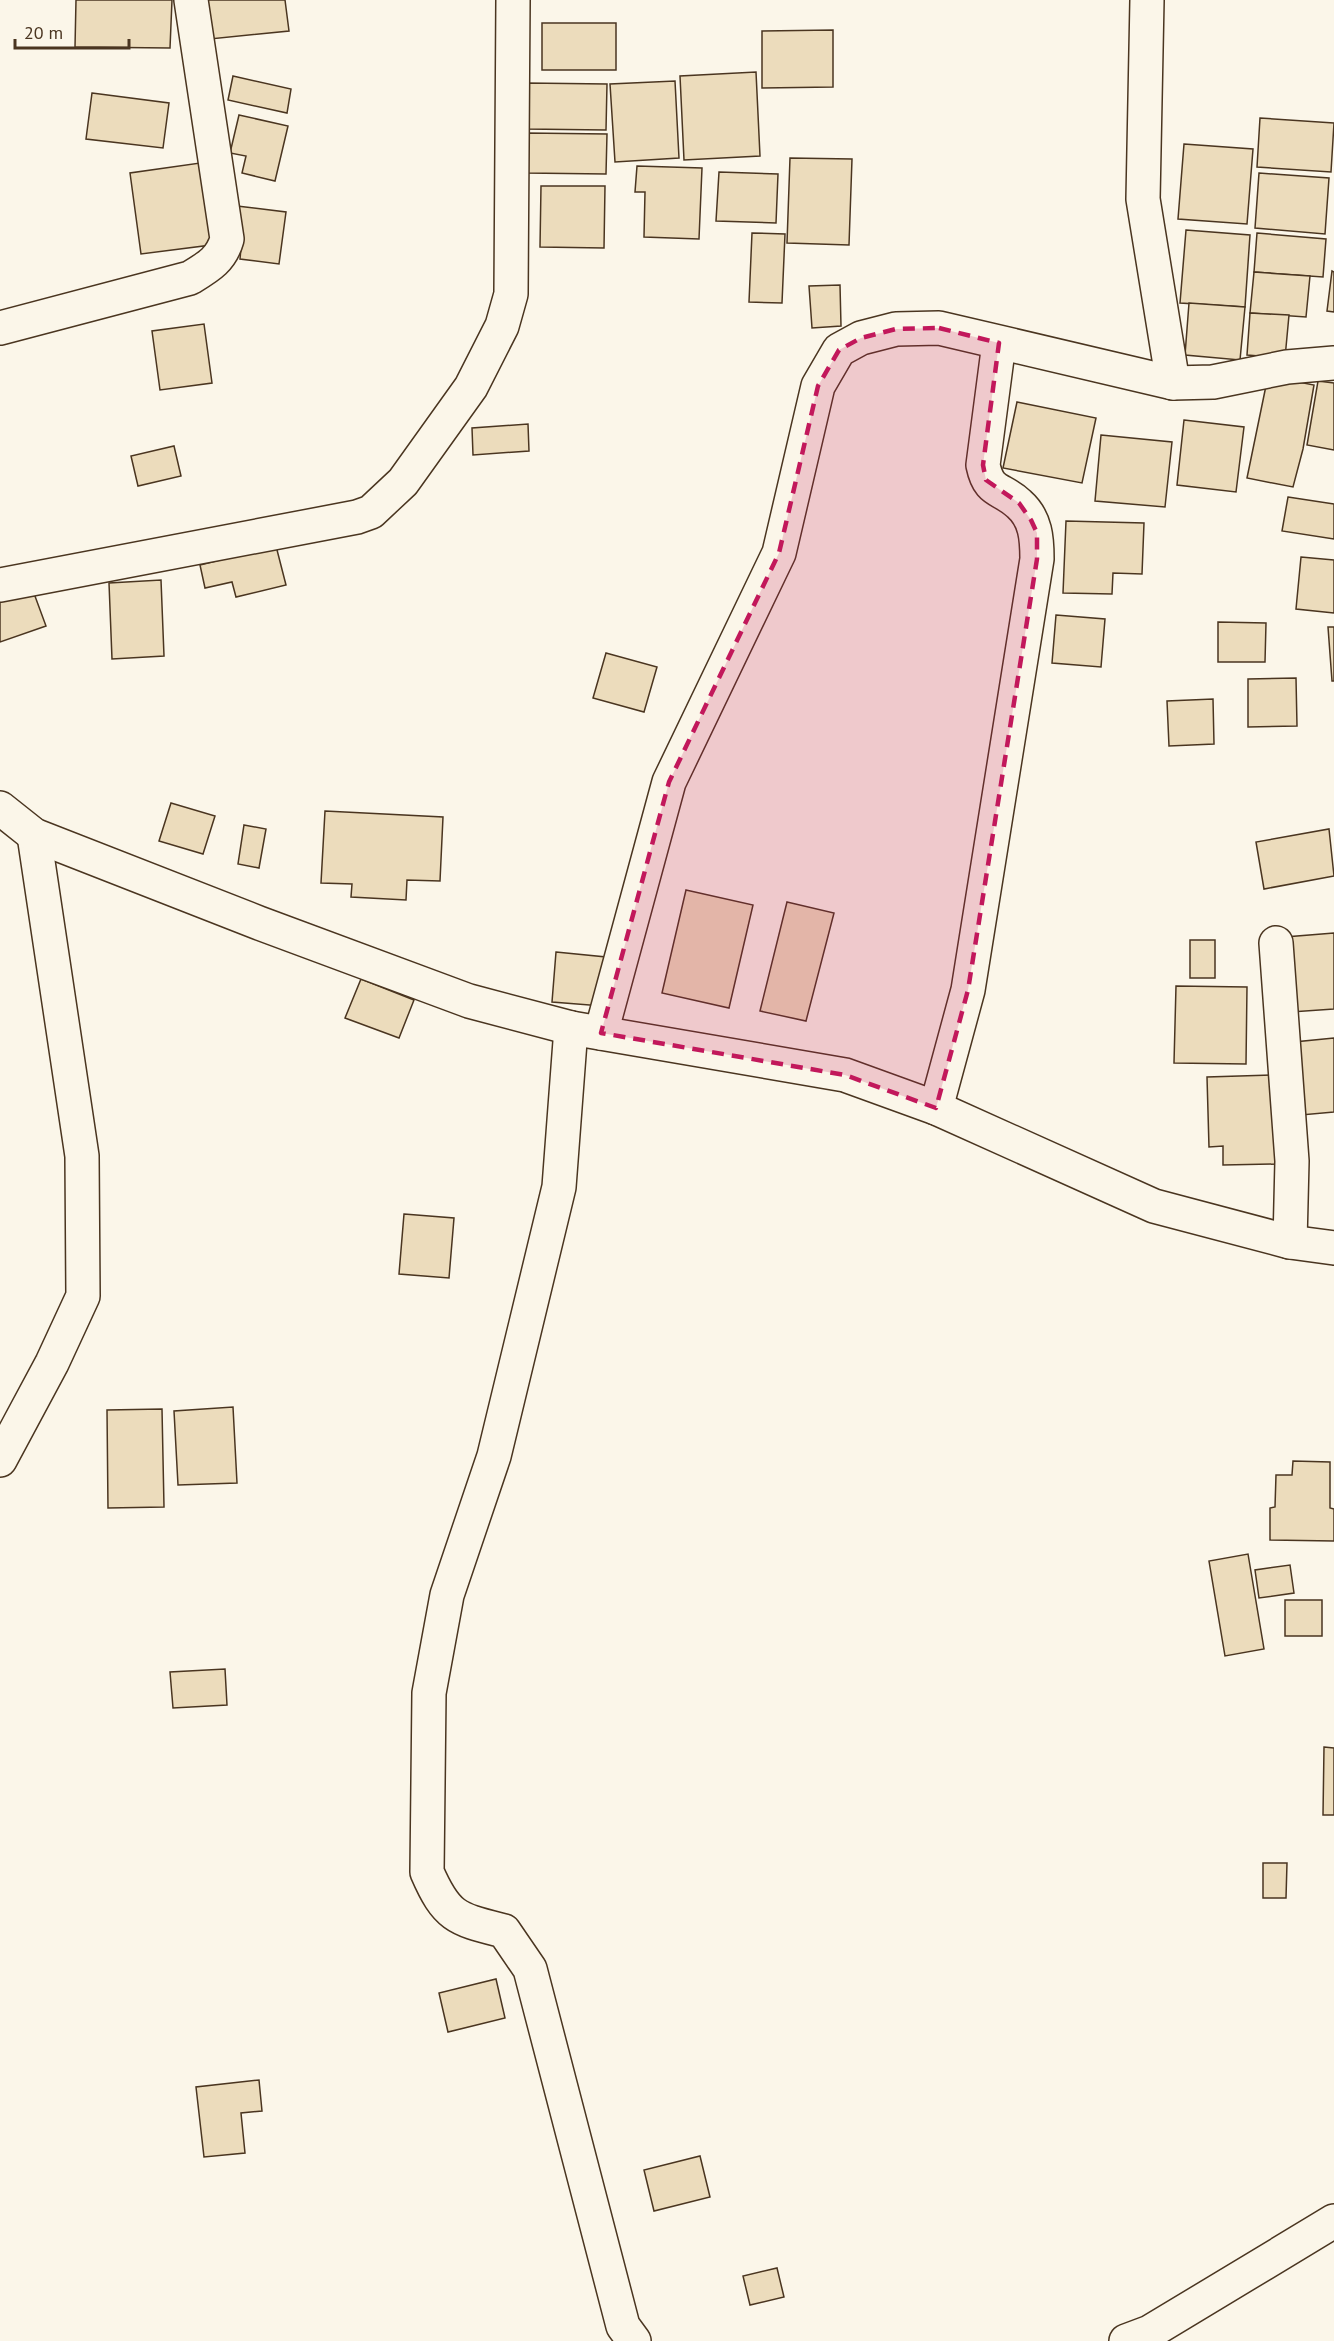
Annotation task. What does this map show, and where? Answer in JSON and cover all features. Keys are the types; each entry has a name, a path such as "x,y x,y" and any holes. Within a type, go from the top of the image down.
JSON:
{"street":[{"path":"0,328 190,278 215,263 224,252 227,239 191,0"},
{"path":"0,585 357,517 371,512 404,482 471,387 502,326 511,294 513,0"},
{"path":"1147,0 1143,200 1173,383"},
{"path":"634,2341 623,2326 530,1969 504,1931 462,1921 438,1898 427,1872 429,1693 447,1595 495,1456 559,1187 586,1031 669,782 778,553 818,386 839,350 861,338 884,332 939,328 1173,383 1213,382 1287,367 1334,363"},
{"path":"936,1108 968,990 1037,560 1037,533 1031,520 1019,503 994,489 986,480 983,465 999,343"},
{"path":"0,808 34,835 259,923 470,1000 586,1031 845,1075 936,1108 1154,1206 1290,1242 1334,1248"},
{"path":"0,1460 52,1363 83,1296 82,1156 34,835"},
{"path":"1276,944 1292,1161 1290,1242"},
{"path":"1126,2341 1150,2332 1334,2221"}],"highlighted area":[{"path":"939,328 999,343 983,465 986,480 1019,503 1031,520 1037,533 1037,559 968,990 936,1108 845,1075 601,1033 669,782 779,553 818,386 839,350 861,338 896,329"}],"building":[{"path":"76,0 172,0 170,48 75,47"},
{"path":"206,0 285,0 289,31 210,39"},
{"path":"542,23 616,23 616,70 542,70"},
{"path":"833,30 833,87 762,88 762,31"},
{"path":"756,72 760,156 684,160 680,76"},
{"path":"233,76 291,89 287,113 228,100"},
{"path":"675,81 679,158 615,162 610,84"},
{"path":"526,83 607,84 606,130 525,129"},
{"path":"92,93 169,103 163,148 86,139"},
{"path":"239,115 288,126 275,181 242,173 246,156 230,153"},
{"path":"1260,118 1334,123 1331,172 1257,167"},
{"path":"526,133 607,134 606,174 525,173"},
{"path":"1184,144 1253,149 1247,224 1178,219"},
{"path":"790,158 852,159 849,245 787,243"},
{"path":"200,163 211,245 141,254 130,173"},
{"path":"637,166 702,168 699,239 644,237 645,192 635,192"},
{"path":"719,172 778,174 776,223 716,221"},
{"path":"1259,173 1329,178 1325,234 1255,228"},
{"path":"541,186 605,186 604,248 540,247"},
{"path":"237,206 286,212 279,264 240,259 241,248 231,247"},
{"path":"1186,230 1250,235 1245,307 1180,303"},
{"path":"752,233 785,234 782,303 749,302"},
{"path":"1257,233 1326,239 1323,277 1254,272"},
{"path":"1332,271 1334,272 1334,312 1327,311"},
{"path":"1254,272 1310,276 1306,317 1250,313"},
{"path":"840,285 841,326 812,328 809,286"},
{"path":"1189,303 1245,307 1240,360 1185,355"},
{"path":"1250,313 1289,315 1285,358 1247,355"},
{"path":"204,324 212,383 160,390 152,331"},
{"path":"1268,376 1314,385 1303,449 1293,487 1247,478"},
{"path":"1318,381 1334,383 1334,450 1307,445"},
{"path":"1017,402 1096,418 1082,483 1003,468"},
{"path":"1184,420 1244,427 1236,492 1177,485"},
{"path":"528,424 529,451 473,455 472,428"},
{"path":"1101,435 1172,442 1165,507 1095,501"},
{"path":"174,446 181,476 138,486 131,456"},
{"path":"1288,497 1334,504 1334,539 1282,531"},
{"path":"1066,521 1144,523 1142,574 1113,573 1112,594 1063,593"},
{"path":"276,546 286,585 236,597 232,582 205,588 200,565"},
{"path":"1301,557 1334,560 1334,613 1296,609"},
{"path":"161,580 164,656 112,659 109,583"},
{"path":"32,588 46,626 0,642 0,599"},
{"path":"1056,615 1105,619 1101,667 1052,663"},
{"path":"1218,622 1266,623 1265,662 1218,662"},
{"path":"1328,627 1334,627 1334,681 1332,681"},
{"path":"606,653 657,667 644,712 593,698"},
{"path":"1296,678 1297,726 1248,727 1248,679"},
{"path":"1213,699 1214,744 1169,746 1167,701"},
{"path":"171,803 215,816 203,854 159,841"},
{"path":"325,811 443,817 440,881 407,880 406,900 351,897 352,884 321,883"},
{"path":"244,825 266,829 259,868 238,864"},
{"path":"1329,829 1334,876 1264,889 1256,842"},
{"path":"686,890 753,905 729,1008 662,993"},
{"path":"787,902 834,913 806,1021 760,1011"},
{"path":"1334,933 1334,1009 1291,1012 1285,937"},
{"path":"1190,940 1215,940 1215,978 1190,978"},
{"path":"556,952 606,957 602,1006 552,1002"},
{"path":"361,979 414,1000 399,1038 345,1018"},
{"path":"1176,986 1247,987 1246,1064 1174,1063"},
{"path":"1334,1038 1334,1112 1301,1115 1294,1042"},
{"path":"1276,1075 1278,1164 1223,1165 1223,1146 1209,1147 1207,1077"},
{"path":"404,1214 454,1218 449,1278 399,1274"},
{"path":"233,1407 237,1483 178,1485 174,1411"},
{"path":"162,1409 164,1507 108,1508 107,1410"},
{"path":"1293,1461 1330,1462 1330,1508 1334,1509 1334,1541 1270,1540 1270,1508 1275,1507 1276,1475 1292,1475"},
{"path":"1248,1554 1264,1649 1225,1656 1209,1561"},
{"path":"1290,1565 1294,1593 1259,1598 1255,1570"},
{"path":"1285,1600 1322,1600 1322,1636 1285,1636"},
{"path":"225,1669 227,1705 173,1708 170,1672"},
{"path":"1324,1747 1334,1748 1334,1815 1323,1815"},
{"path":"1263,1863 1287,1863 1286,1898 1263,1898"},
{"path":"496,1979 505,2018 448,2032 439,1993"},
{"path":"259,2080 262,2111 241,2113 245,2153 204,2157 196,2087"},
{"path":"700,2156 710,2197 654,2211 644,2170"},
{"path":"777,2268 784,2297 750,2305 743,2276"}]}
